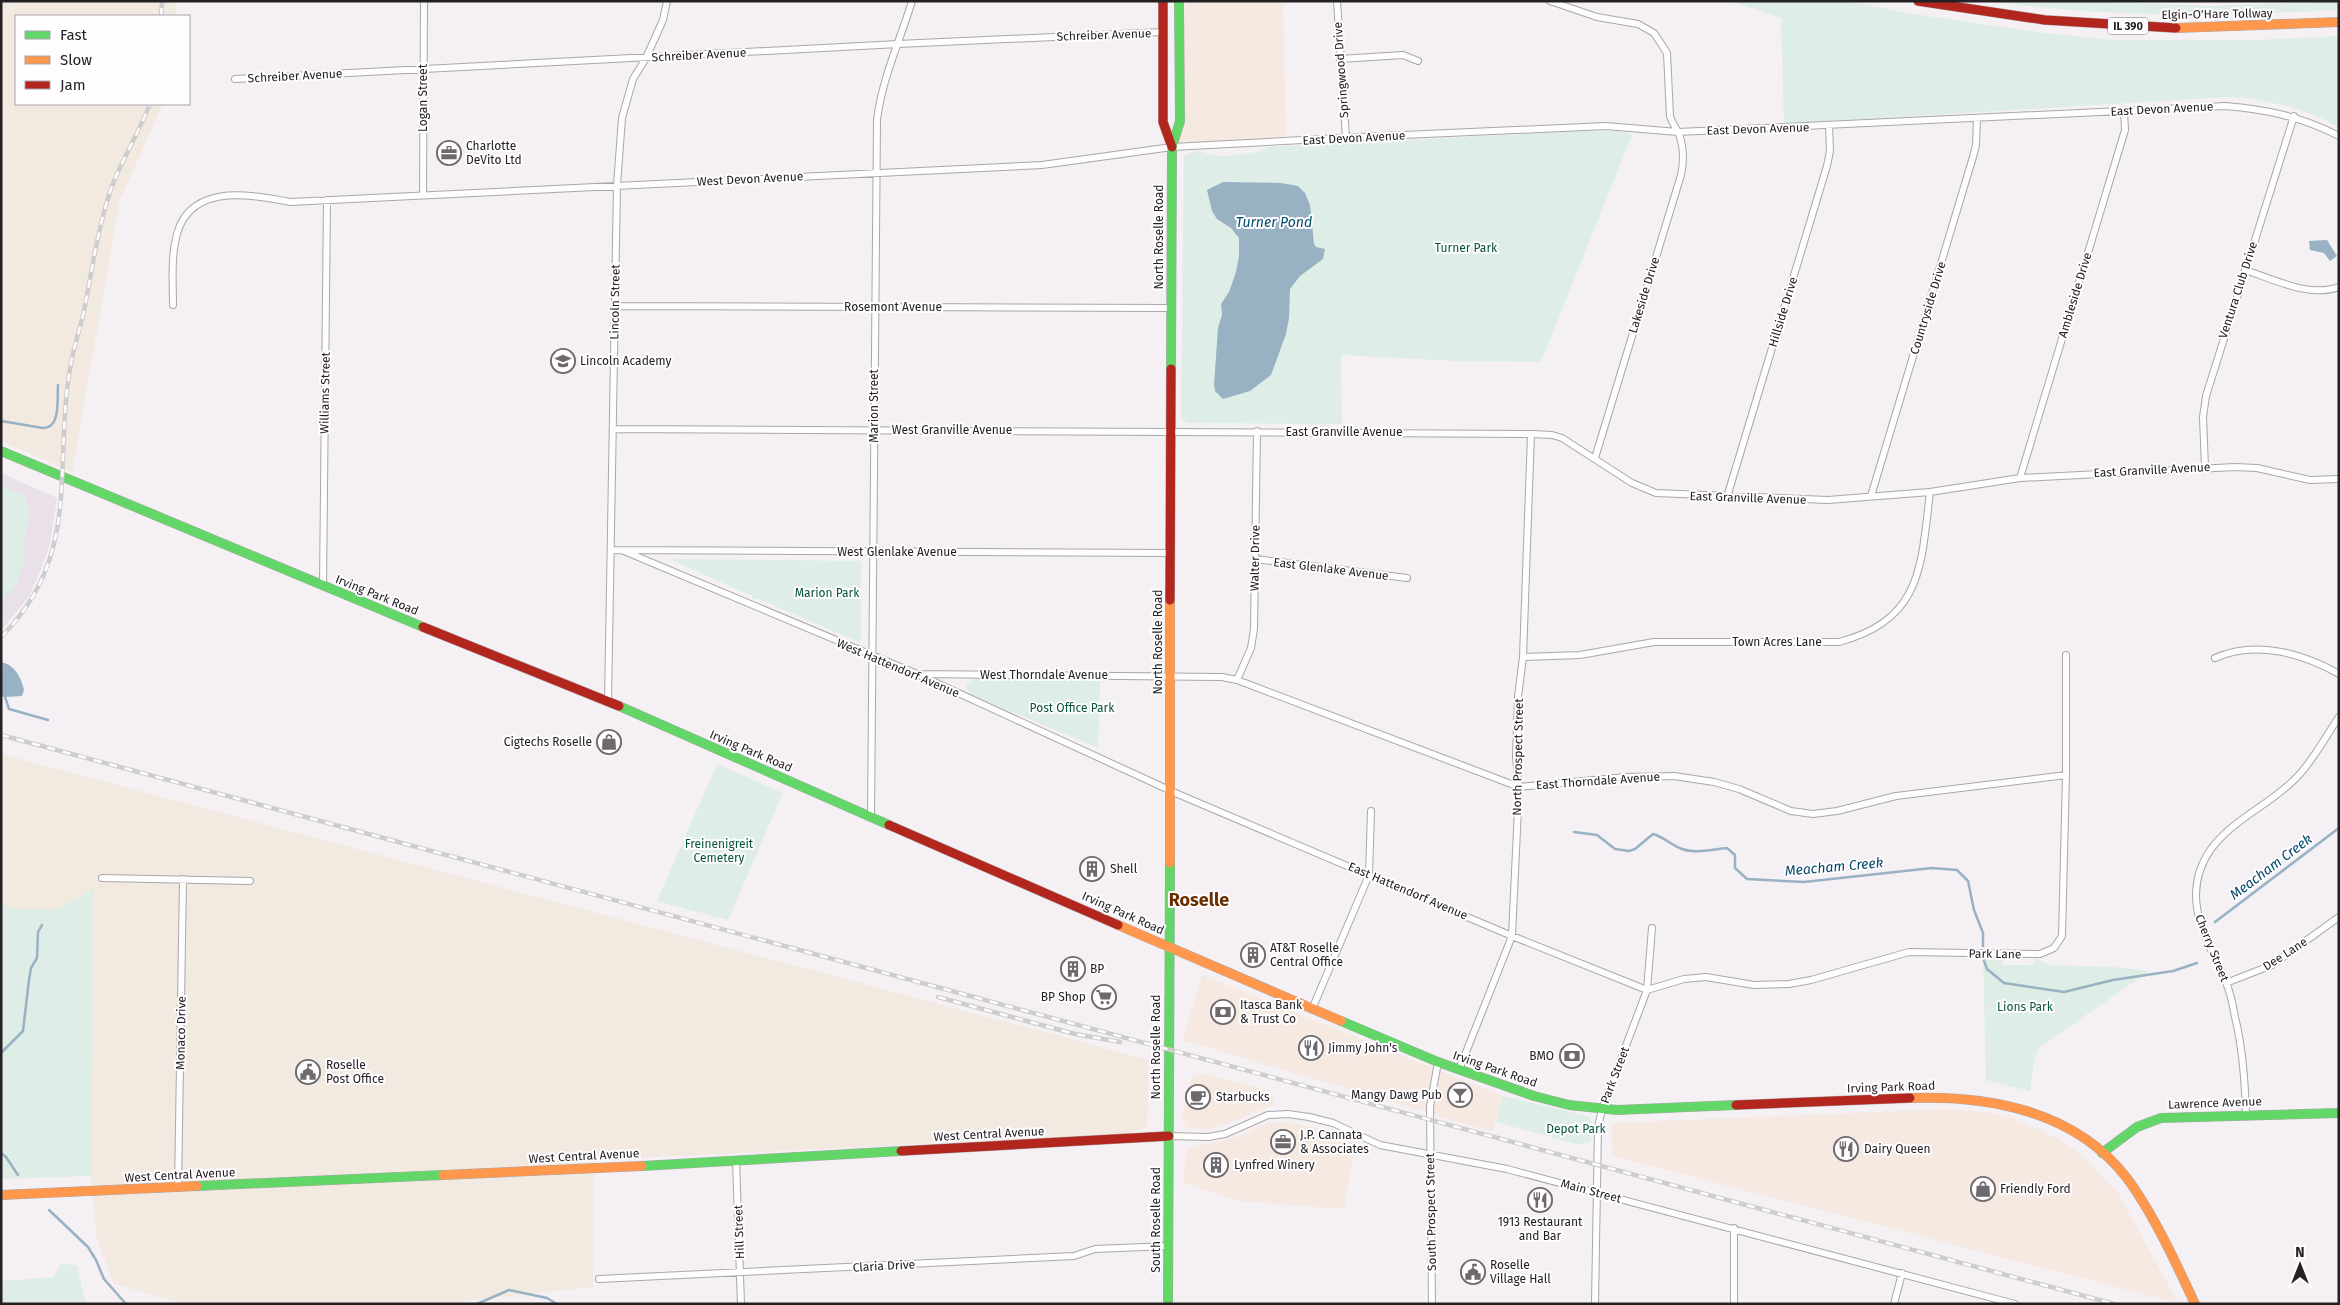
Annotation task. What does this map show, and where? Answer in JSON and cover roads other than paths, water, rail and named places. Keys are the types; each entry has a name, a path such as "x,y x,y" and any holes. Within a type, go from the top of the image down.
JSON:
{"main road":[{"name":"North Roselle Road","path":"1163,1 1163,122 1172,147"},
{"name":"North Roselle Road","path":"1168,1136 1172,147 1180,121 1179,1"},
{"name":"Elgin-O'Hare Tollway","path":"1918,1 2006,16 2122,26 2190,28 2339,22"},
{"name":"Irving Park Road","path":"1,451 323,586 608,702 1169,947 1438,1062 1534,1096 1569,1105 1617,1110 1972,1098 2012,1105 2048,1117 2077,1133 2123,1173 2132,1186 2195,1304"},
{"name":"Lawrence Avenue","path":"2102,1153 2137,1127 2161,1118 2246,1114 2339,1113"},
{"name":"West Central Avenue","path":"1,1195 736,1160 1168,1136"},
{"name":"South Roselle Road","path":"1168,1136 1168,1304"}],"street":[{"name":"Logan Street","path":"423,195 424,1"},
{"name":"Lincoln Street","path":"608,702 617,185 622,118 633,79 646,58 663,20 667,1"},
{"name":"Marion Street","path":"871,817 875,173 878,107 891,60 912,1"},
{"name":"Springwood Drive","path":"1338,1 1346,138"},
{"path":"1550,1 1597,16 1638,24 1654,33 1667,53 1670,116 1672,125 1678,132"},
{"name":"Schreiber Avenue","path":"235,79 1163,32"},
{"path":"1340,59 1403,55 1418,61"},
{"name":"East Devon Avenue","path":"1172,147 1606,126 1678,132 2225,106 2251,108 2294,116 2339,136"},
{"name":"Ambleside Drive","path":"2020,478 2125,130 2124,112"},
{"name":"Ventura Club Drive","path":"2205,468 2203,417 2206,396 2294,116"},
{"name":"Countryside Drive","path":"1871,496 1973,156 1976,145 1977,118"},
{"name":"Hillside Drive","path":"1727,497 1826,166 1830,151 1829,125"},
{"name":"Lakeside Drive","path":"1595,458 1684,161 1683,148 1678,132"},
{"name":"West Devon Avenue","path":"173,305 176,236 188,214 208,198 232,195 258,195 290,202 1042,165 1172,147"},
{"name":"Williams Street","path":"323,586 327,200"},
{"path":"2245,270 2306,289 2323,291 2339,287"},
{"name":"Rosemont Avenue","path":"615,306 1172,308"},
{"name":"West Granville Avenue","path":"613,429 1171,430"},
{"name":"East Granville Avenue","path":"1171,430 1552,435 1562,438 1632,483 1656,493 1727,497 1828,500 1930,492 2020,478 2205,468 2256,468 2310,480 2339,479"},
{"name":"Walter Drive","path":"1237,680 1248,657 1254,638 1257,431"},
{"name":"North Prospect Street","path":"1459,1070 1512,936 1519,787 1516,757 1518,697 1523,657 1530,434"},
{"name":"Town Acres Lane","path":"1523,657 1580,655 1654,642 1839,642 1859,637 1872,631 1896,612 1910,592 1922,558 1930,492"},
{"name":"West Glenlake Avenue","path":"611,550 1170,553"},
{"name":"West Hattendorf Avenue","path":"624,550 917,674 1170,790"},
{"name":"East Glenlake Avenue","path":"1255,559 1407,578"},
{"path":"2215,658 2242,650 2277,651 2314,661 2339,674"},
{"name":"Park Lane","path":"1647,990 1684,979 1706,977 1754,985 1789,984 1811,980 1909,952 2040,954 2054,948 2062,936 2066,775 2066,655"},
{"name":"West Thorndale Avenue","path":"917,674 1170,676"},
{"name":"East Thorndale Avenue","path":"1170,676 1222,677 1237,680 1519,787 1626,777 1674,776 1714,782 1738,789 1791,811 1813,814 1834,812 1896,796 2066,775"},
{"name":"Cherry Street","path":"2246,1114 2240,1036 2226,983 2198,921 2196,897 2203,864 2210,850 2225,832 2298,776 2339,717"},
{"name":"East Hattendorf Avenue","path":"1170,790 1512,936 1647,990"},
{"path":"1313,1008 1369,875 1371,811"},
{"path":"102,878 250,880"},
{"name":"Monaco Drive","path":"178,1188 183,879"},
{"name":"Dee Lane","path":"2226,983 2272,965 2339,917"},
{"name":"Park Street","path":"1595,1304 1598,1127 1602,1109 1647,990 1652,928"},
{"name":"South Prospect Street","path":"1432,1304 1430,1108 1438,1062"},
{"name":"Main Street","path":"1168,1136 1208,1137 1225,1134 1268,1115 1288,1114 1333,1123 1380,1145 1430,1156 1507,1168 2012,1303"},
{"name":"Hill Street","path":"736,1160 741,1304"},
{"path":"1734,1228 1734,1304"},
{"name":"Claria Drive","path":"599,1279 1074,1256 1095,1249 1168,1246"},
{"path":"1894,1304 1902,1273"}],"water":[{"name":"Turner Pond","path":"1223,182 1281,183 1298,186 1305,193 1310,205 1314,244 1316,247 1325,249 1323,259 1300,276 1290,289 1289,318 1286,334 1271,375 1250,391 1223,399 1215,391 1214,385 1218,328 1222,315 1221,304 1229,292 1236,272 1239,256 1239,238 1231,228 1217,219 1212,211 1207,190"},
{"path":"2327,240 2337,256 2330,261 2324,253 2310,250 2309,241"},
{"path":"1,662 14,669 19,676 24,690 22,696 1,696"}],"waterway":[{"path":"1,421 43,428 49,427 53,424 57,412 58,385"},
{"path":"5,697 9,709 48,720"},
{"name":"Meacham Creek","path":"2215,922 2339,828"},
{"name":"Meacham Creek","path":"1574,832 1597,835 1615,849 1629,851 1635,849 1653,834 1687,850 1698,851 1727,848 1735,855 1735,868 1747,879 1804,882 1932,868 1957,870 1968,881 1974,910 1983,933 1983,946"},
{"path":"1,1053 23,1031 31,968 37,958 38,932 42,925"},
{"name":"Meacham Creek","path":"1983,958 1987,969 2004,983 2064,992 2113,980 2173,971 2197,963"},
{"path":"1,1153 6,1157 18,1175"},
{"path":"49,1210 88,1247 104,1279 126,1304"},
{"path":"477,1304 509,1290 547,1298 557,1304"}],"railway":[{"path":"161,15 162,1"},
{"path":"1,637 27,606 44,574 55,541 60,508 66,401 71,363 84,311 99,232 112,186 150,105"},
{"path":"1,735 2114,1304"},
{"path":"938,997 1075,1034 1120,1042"}],"place":[{"name":"Charlotte DeVito Ltd","path":"449,153"},
{"name":"Lincoln Academy","path":"563,361"},
{"name":"Cigtechs Roselle","path":"609,742"},
{"name":"Shell","path":"1092,869"},
{"name":"AT&T Roselle Central Office","path":"1253,955"},
{"name":"BP","path":"1073,969"},
{"name":"BP Shop","path":"1104,997"},
{"name":"Itasca Bank & Trust Co","path":"1223,1012"},
{"name":"Jimmy John's","path":"1311,1048"},
{"name":"BMO","path":"1572,1056"},
{"name":"Roselle Post Office","path":"308,1072"},
{"name":"Mangy Dawg Pub","path":"1460,1095"},
{"name":"Starbucks","path":"1198,1097"},
{"name":"J.P. Cannata & Associates","path":"1283,1142"},
{"name":"Dairy Queen","path":"1846,1149"},
{"name":"Lynfred Winery","path":"1216,1165"},
{"name":"Friendly Ford","path":"1983,1189"},
{"name":"1913 Restaurant and Bar","path":"1540,1200"},
{"name":"Roselle Village Hall","path":"1473,1272"}],"district":[{"name":"Roselle","path":"1199,900"}],"park label":[{"name":"Turner Park","path":"1466,248"},
{"name":"Marion Park","path":"827,593"},
{"name":"Post Office Park","path":"1072,708"},
{"name":"Freinenigreit Cemetery","path":"719,851"},
{"name":"Lions Park","path":"2025,1007"},
{"name":"Depot Park","path":"1576,1129"}]}
